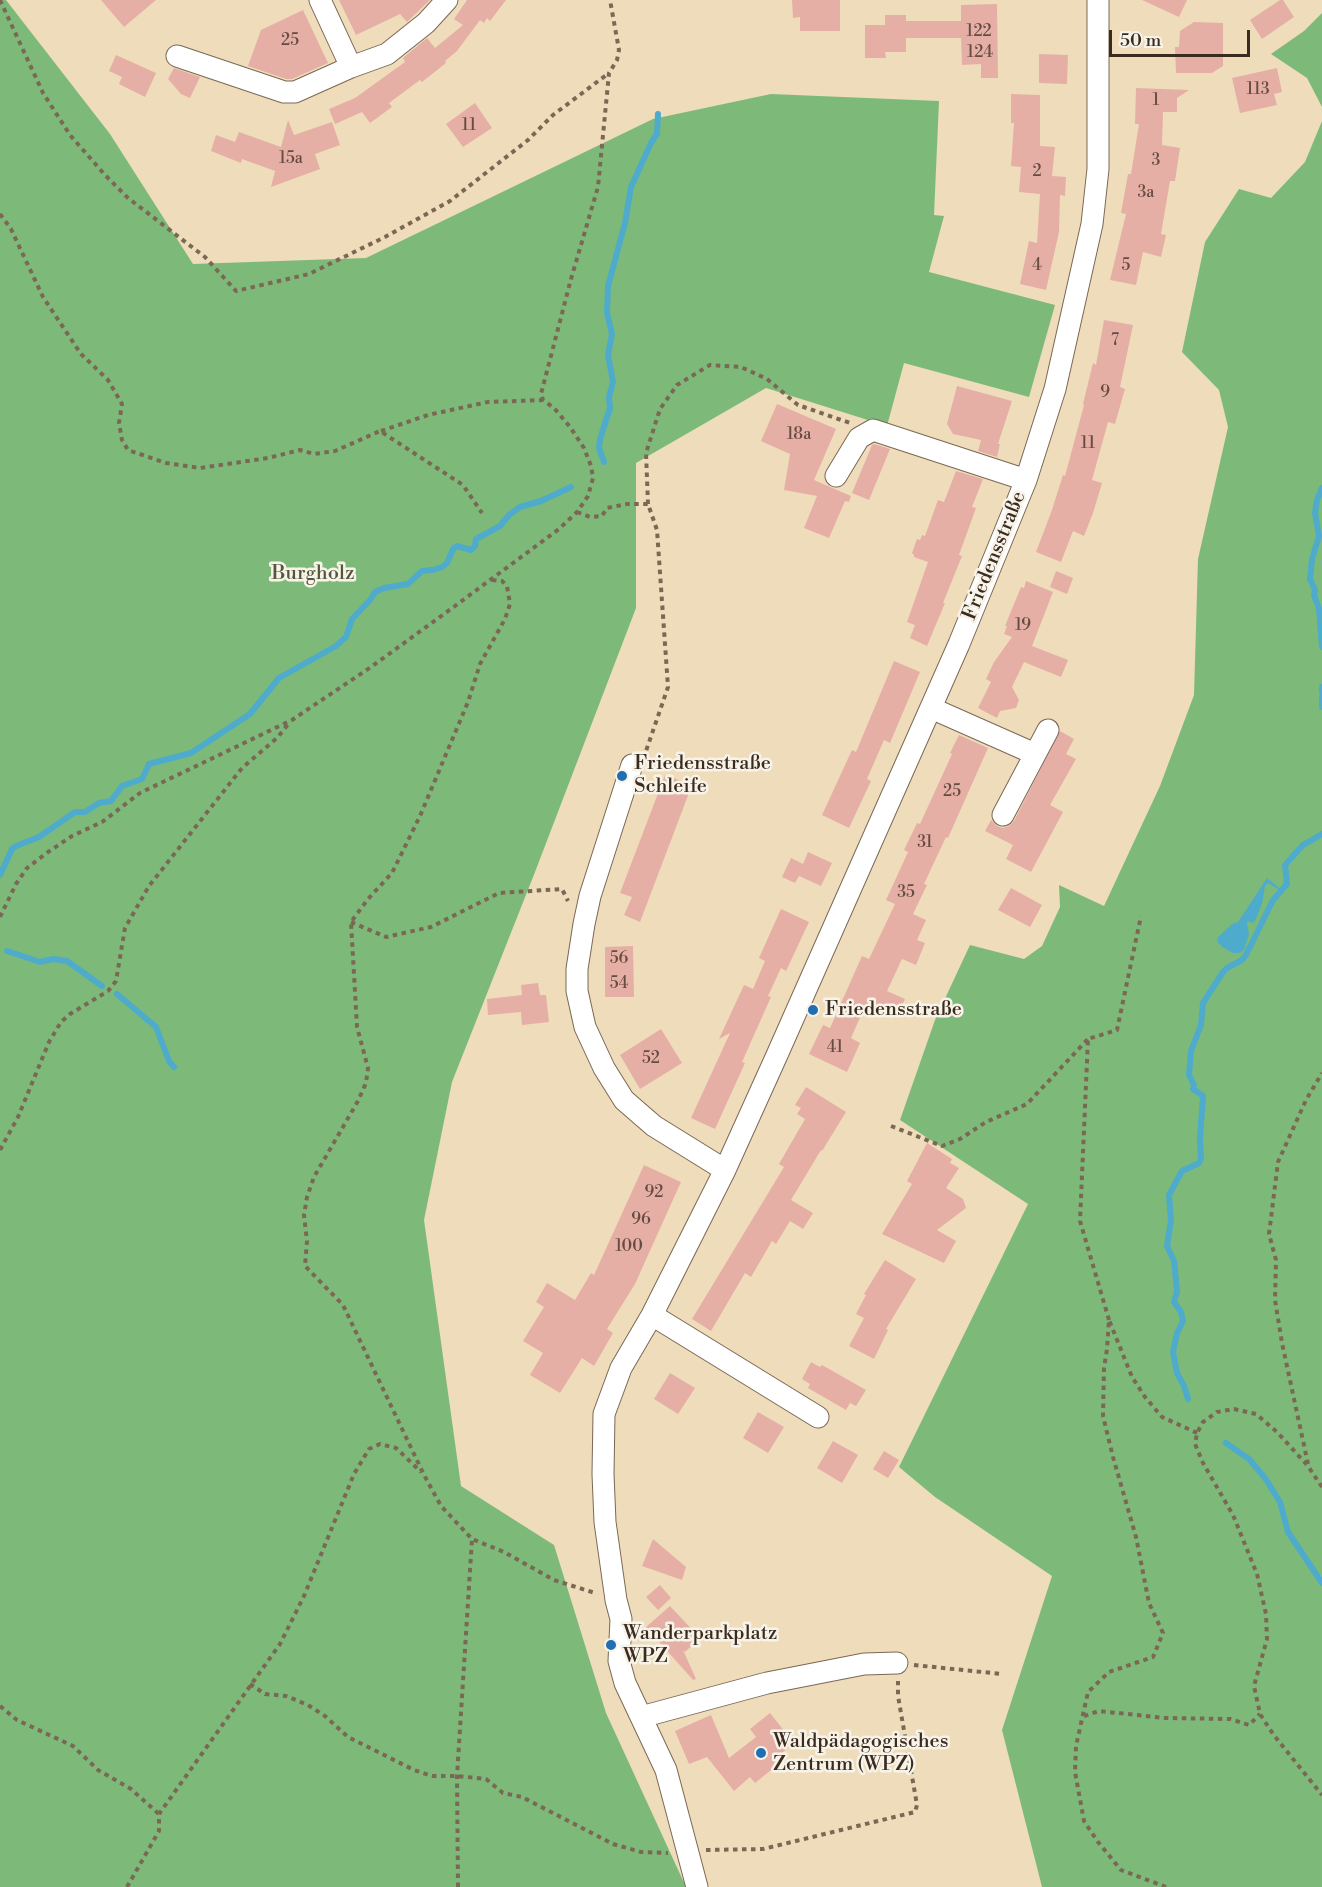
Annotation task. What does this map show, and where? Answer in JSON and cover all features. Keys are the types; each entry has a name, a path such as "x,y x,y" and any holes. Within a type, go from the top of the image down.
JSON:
{"street":[{"path":"320,0 351,67"},
{"path":"177,56 284,92 295,92 387,54 426,23 447,0"},
{"name":"Friedensstraße","path":"697,1887 666,1770 625,1683 619,1661 621,1619 604,1522 604,1414 621,1368 652,1315 725,1170 931,708 1026,480 1054,389 1092,224 1098,169 1098,0"},
{"path":"836,476 859,438 873,430 1026,480"},
{"path":"931,708 1035,754"},
{"path":"1003,815 1048,730"},
{"path":"632,765 590,896 584,924 577,969 578,991 585,1027 604,1068 624,1100 654,1126 725,1170"},
{"path":"652,1315 818,1417"},
{"path":"641,1717 778,1681 864,1664 897,1663"}],"path":[{"path":"0,0 43,93 70,135 128,198 205,257 236,291 309,274 385,237 450,201 528,140 553,115 609,72 617,60 619,50 610,0"},
{"path":"543,400 542,394 571,279 598,188 609,72"},
{"path":"0,214 11,229 43,297 81,354 108,380 122,404 119,423 122,440 129,450 166,463 200,468 268,458 300,450 314,454 335,451 380,431 428,415 488,402 543,400 554,408 584,448 593,478 588,496 577,512 559,529 371,667 292,720 140,793 102,822 72,836 48,852 27,868 16,884 0,917"},
{"path":"632,765 645,757 668,687 657,530 648,504 646,453 660,409 676,385 710,365 741,367 768,379 798,405 873,430"},
{"path":"380,431 463,485 482,513"},
{"path":"577,512 590,517 602,516 607,508 627,504 648,504"},
{"path":"490,580 502,581 507,586 510,604 505,619 480,664 468,702 420,816 392,873 351,922 357,1027 368,1068 367,1076 358,1101 314,1177 307,1197 304,1215 307,1241 305,1266 343,1305 441,1506 472,1539 504,1552 554,1580 616,1600"},
{"path":"0,1150 18,1117 49,1042 61,1022 108,991 116,981 125,928 149,886 242,768 277,738 292,720"},
{"path":"351,922 386,937 431,927 499,893 562,889 573,912 584,924"},
{"path":"891,1126 942,1146 960,1139 986,1122 1028,1104 1088,1039 1117,1029 1142,916"},
{"path":"1088,1039 1080,1221 1108,1320 1132,1377 1162,1417 1197,1433"},
{"path":"1308,1466 1282,1343 1275,1299 1276,1260 1269,1234 1278,1162 1306,1100 1322,1073"},
{"path":"1108,1320 1103,1416 1136,1537 1149,1603 1163,1633 1153,1657 1109,1672 1088,1692 1076,1746 1075,1772 1084,1821 1098,1842 1121,1870 1166,1887"},
{"path":"1322,1487 1308,1466 1277,1432 1256,1414 1234,1409 1217,1412 1203,1422 1197,1433 1195,1444 1233,1515 1257,1574 1266,1614 1267,1639 1254,1686 1260,1714 1273,1734 1322,1795"},
{"path":"127,1887 159,1831 159,1814 280,1644 304,1596 354,1474 369,1449 380,1444 396,1448 424,1475"},
{"path":"458,1887 457,1776 472,1539"},
{"path":"250,1684 265,1694 286,1696 308,1705 325,1716 348,1737 414,1770 432,1776 486,1779 502,1793 522,1797 613,1844 640,1852 671,1853 689,1850 763,1849 915,1812 917,1805 898,1696 897,1663 1002,1674"},
{"path":"0,1706 18,1720 73,1746 98,1770 131,1789 159,1814"},
{"path":"1083,1716 1098,1711 1165,1718 1230,1719 1249,1725 1260,1714"}],"green space":[{"name":"Burgholz","path":"0,0 6,0 110,134 193,264 366,258 653,119 771,94 939,101 934,215 944,216 929,272 1055,305 1029,397 904,363 887,426 766,388 636,463 636,608 452,1082 424,1220 461,1486 554,1545 606,1713 686,1887 0,1887"},
{"path":"1322,13 1322,107 1307,78 1271,54 1304,31"},
{"path":"1322,121 1322,1887 1042,1887 1002,1730 1052,1576 935,1497 899,1467 1028,1204 900,1120 935,1020 970,945 1024,959 1042,946 1060,907 1059,885 1104,906 1160,786 1194,695 1198,559 1228,427 1219,390 1182,352 1205,242 1239,189 1271,198 1305,162"}],"water":[{"path":"1267,878 1282,890 1268,883 1265,886 1262,904 1255,921 1247,923 1249,934 1244,950 1233,953 1217,942 1218,937 1232,924 1238,922"}],"building":[{"path":"101,0 156,0 124,27"},
{"path":"339,0 430,0 407,22 400,14 356,35"},
{"path":"467,0 506,0 490,21 487,18 484,23 480,20 457,51 445,61 446,63 389,103 392,107 370,123 362,112 335,124 329,109 355,98 405,62 403,58 427,38 435,48 463,25 454,19"},
{"path":"792,0 840,0 840,31 800,31 800,17 793,18"},
{"path":"1142,0 1187,0 1179,17"},
{"path":"1283,0 1294,17 1262,39 1250,20"},
{"path":"997,4 998,78 981,78 981,64 962,65 961,38 906,38 906,52 885,52 886,58 865,58 865,25 885,25 885,15 906,15 906,21 961,21 961,5"},
{"path":"303,10 328,63 292,79 248,66 261,30"},
{"path":"1194,22 1223,23 1223,66 1212,73 1176,73 1175,47 1179,47 1180,31"},
{"path":"1039,54 1068,55 1067,84 1039,83"},
{"path":"116,55 156,73 145,97 119,84 122,77 109,71"},
{"path":"174,68 200,77 190,98 181,94 168,79"},
{"path":"1277,68 1282,92 1274,94 1277,105 1240,113 1232,78"},
{"path":"1136,88 1189,90 1177,98 1177,112 1163,112 1162,145 1180,148 1175,181 1170,181 1161,234 1166,235 1161,257 1143,252 1136,285 1110,280 1126,214 1121,213 1128,174 1131,174 1139,124 1135,124"},
{"path":"1011,94 1040,95 1040,146 1055,147 1052,176 1066,177 1065,196 1060,195 1059,232 1046,290 1020,284 1029,241 1037,243 1040,194 1019,192 1021,167 1011,166 1014,123 1011,123"},
{"path":"475,103 492,128 463,147 446,124"},
{"path":"288,120 294,135 332,122 340,145 315,154 320,169 271,187 275,171 242,159 241,163 211,151 216,135 235,142 239,132 281,147"},
{"path":"1104,320 1133,325 1120,387 1125,389 1115,424 1108,422 1092,480 1102,483 1093,513 1084,536 1073,531 1061,562 1036,552 1063,475 1065,476 1093,363 1096,365"},
{"path":"957,386 1012,401 998,444 1000,444 997,457 978,451 981,440 953,434 947,424"},
{"path":"777,404 836,429 814,480 851,496 849,502 845,501 829,538 804,528 817,496 784,490 790,454 761,441"},
{"path":"874,444 890,449 869,500 852,493"},
{"path":"956,471 983,479 972,507 976,508 959,555 962,556 927,646 910,638 915,625 907,622 928,562 914,557 912,553 917,539 920,540 922,535 925,536 938,500 944,502"},
{"path":"1056,571 1073,578 1067,594 1050,587"},
{"path":"1026,581 1053,592 1032,646 1068,660 1061,677 1024,662 1012,687 1019,700 1016,708 1000,711 997,718 978,708 991,682 986,679 994,662 1012,637 1004,634 1007,626 1005,626 1021,587 1024,588"},
{"path":"894,661 920,672 890,743 884,740 867,779 871,781 849,828 822,815 852,750 856,752"},
{"path":"1060,731 1074,739 1066,754 1076,759 1050,805 1063,812 1031,872 1006,859 1013,845 985,831 991,820 1003,828 1014,821"},
{"path":"959,735 988,748 948,838 946,837 924,884 927,885 913,914 926,920 917,940 925,943 916,965 902,959 887,991 905,999 896,1018 866,1004 851,1038 860,1043 847,1072 809,1054 823,1025 830,1028 862,956 869,959 895,904 886,900 908,852 904,850 917,823 920,824"},
{"path":"665,775 692,785 640,922 624,915 632,897 620,893"},
{"path":"808,852 832,863 821,886 799,876 795,883 782,877 791,858 803,864"},
{"path":"1011,888 1042,905 1030,927 998,910"},
{"path":"781,909 809,922 786,971 781,968 768,996 771,997 742,1062 745,1063 715,1129 691,1118 730,1033 719,1039 744,985 753,989 765,961 759,958"},
{"path":"633,946 634,997 605,997 605,947"},
{"path":"538,983 540,995 546,995 549,1022 522,1025 521,1012 488,1015 487,999 522,995 521,985"},
{"path":"661,1029 682,1063 640,1089 620,1055"},
{"path":"806,1087 846,1112 791,1200 813,1213 803,1229 790,1221 776,1244 772,1241 751,1277 745,1273 711,1331 692,1319 784,1167 779,1164 805,1119 797,1114 801,1108 795,1105"},
{"path":"927,1143 952,1159 950,1163 959,1168 946,1188 963,1199 966,1208 937,1230 956,1241 944,1263 882,1234 912,1184 907,1181"},
{"path":"644,1165 681,1182 635,1284 607,1329 613,1333 594,1366 582,1358 560,1393 530,1375 543,1353 523,1341 544,1307 536,1302 547,1283 575,1300 591,1273 594,1275"},
{"path":"885,1260 916,1279 886,1329 888,1330 874,1359 849,1346 864,1318 856,1314 866,1295 864,1294"},
{"path":"811,1362 820,1367 822,1365 866,1390 856,1406 850,1403 846,1410 808,1388 810,1384 802,1379"},
{"path":"670,1373 695,1388 678,1414 654,1399"},
{"path":"758,1412 784,1427 768,1453 743,1438"},
{"path":"833,1441 858,1455 842,1483 817,1468"},
{"path":"884,1451 899,1460 888,1478 873,1469"},
{"path":"653,1539 686,1567 682,1580 642,1566"},
{"path":"660,1585 671,1598 658,1610 646,1597"},
{"path":"670,1606 700,1638 685,1652 683,1650 696,1679 693,1680 646,1627"},
{"path":"770,1713 794,1743 777,1757 781,1762 755,1783 750,1777 734,1791 707,1757 689,1764 675,1731 711,1715 729,1758 756,1737 750,1729"}],"waterway":[{"path":"604,462 599,448 600,439 610,408 609,397 613,382 608,355 612,334 607,313 608,286 625,223 631,187 657,134 658,114"},
{"path":"0,875 12,849 16,846 39,837 75,812 85,812 99,803 111,801 122,786 142,779 149,764 191,753 250,714 279,678 336,646 346,637 352,619 375,592 408,584 422,571 442,567 457,546 471,550 475,546 476,539 500,526 520,507 541,501 571,487"},
{"path":"1322,488 1315,513 1319,536 1312,559 1310,579 1319,609 1322,647"},
{"path":"1322,687 1322,693"},
{"path":"1322,698 1322,707"},
{"path":"1188,1399 1177,1373 1173,1352 1177,1333 1183,1321 1181,1312 1174,1302 1177,1292 1174,1261 1167,1246 1171,1220 1169,1195 1182,1171 1199,1163 1201,1158 1203,1096 1193,1089 1194,1085 1189,1075 1191,1051 1201,1025 1203,1003 1223,972 1246,955 1273,900 1287,884 1285,865 1303,845 1322,834"},
{"path":"7,951 40,962 53,959 67,961 102,986"},
{"path":"117,994 156,1027 169,1061 174,1067"},
{"path":"1226,1443 1249,1459 1265,1478 1280,1502 1288,1532 1322,1583"}],"place":[{"name":"Friedensstraße Schleife","path":"622,776"},
{"name":"Friedensstraße","path":"813,1010"},
{"name":"Wanderparkplatz WPZ","path":"611,1645"},
{"name":"Waldpädagogisches Zentrum (WPZ)","path":"761,1753"}]}
